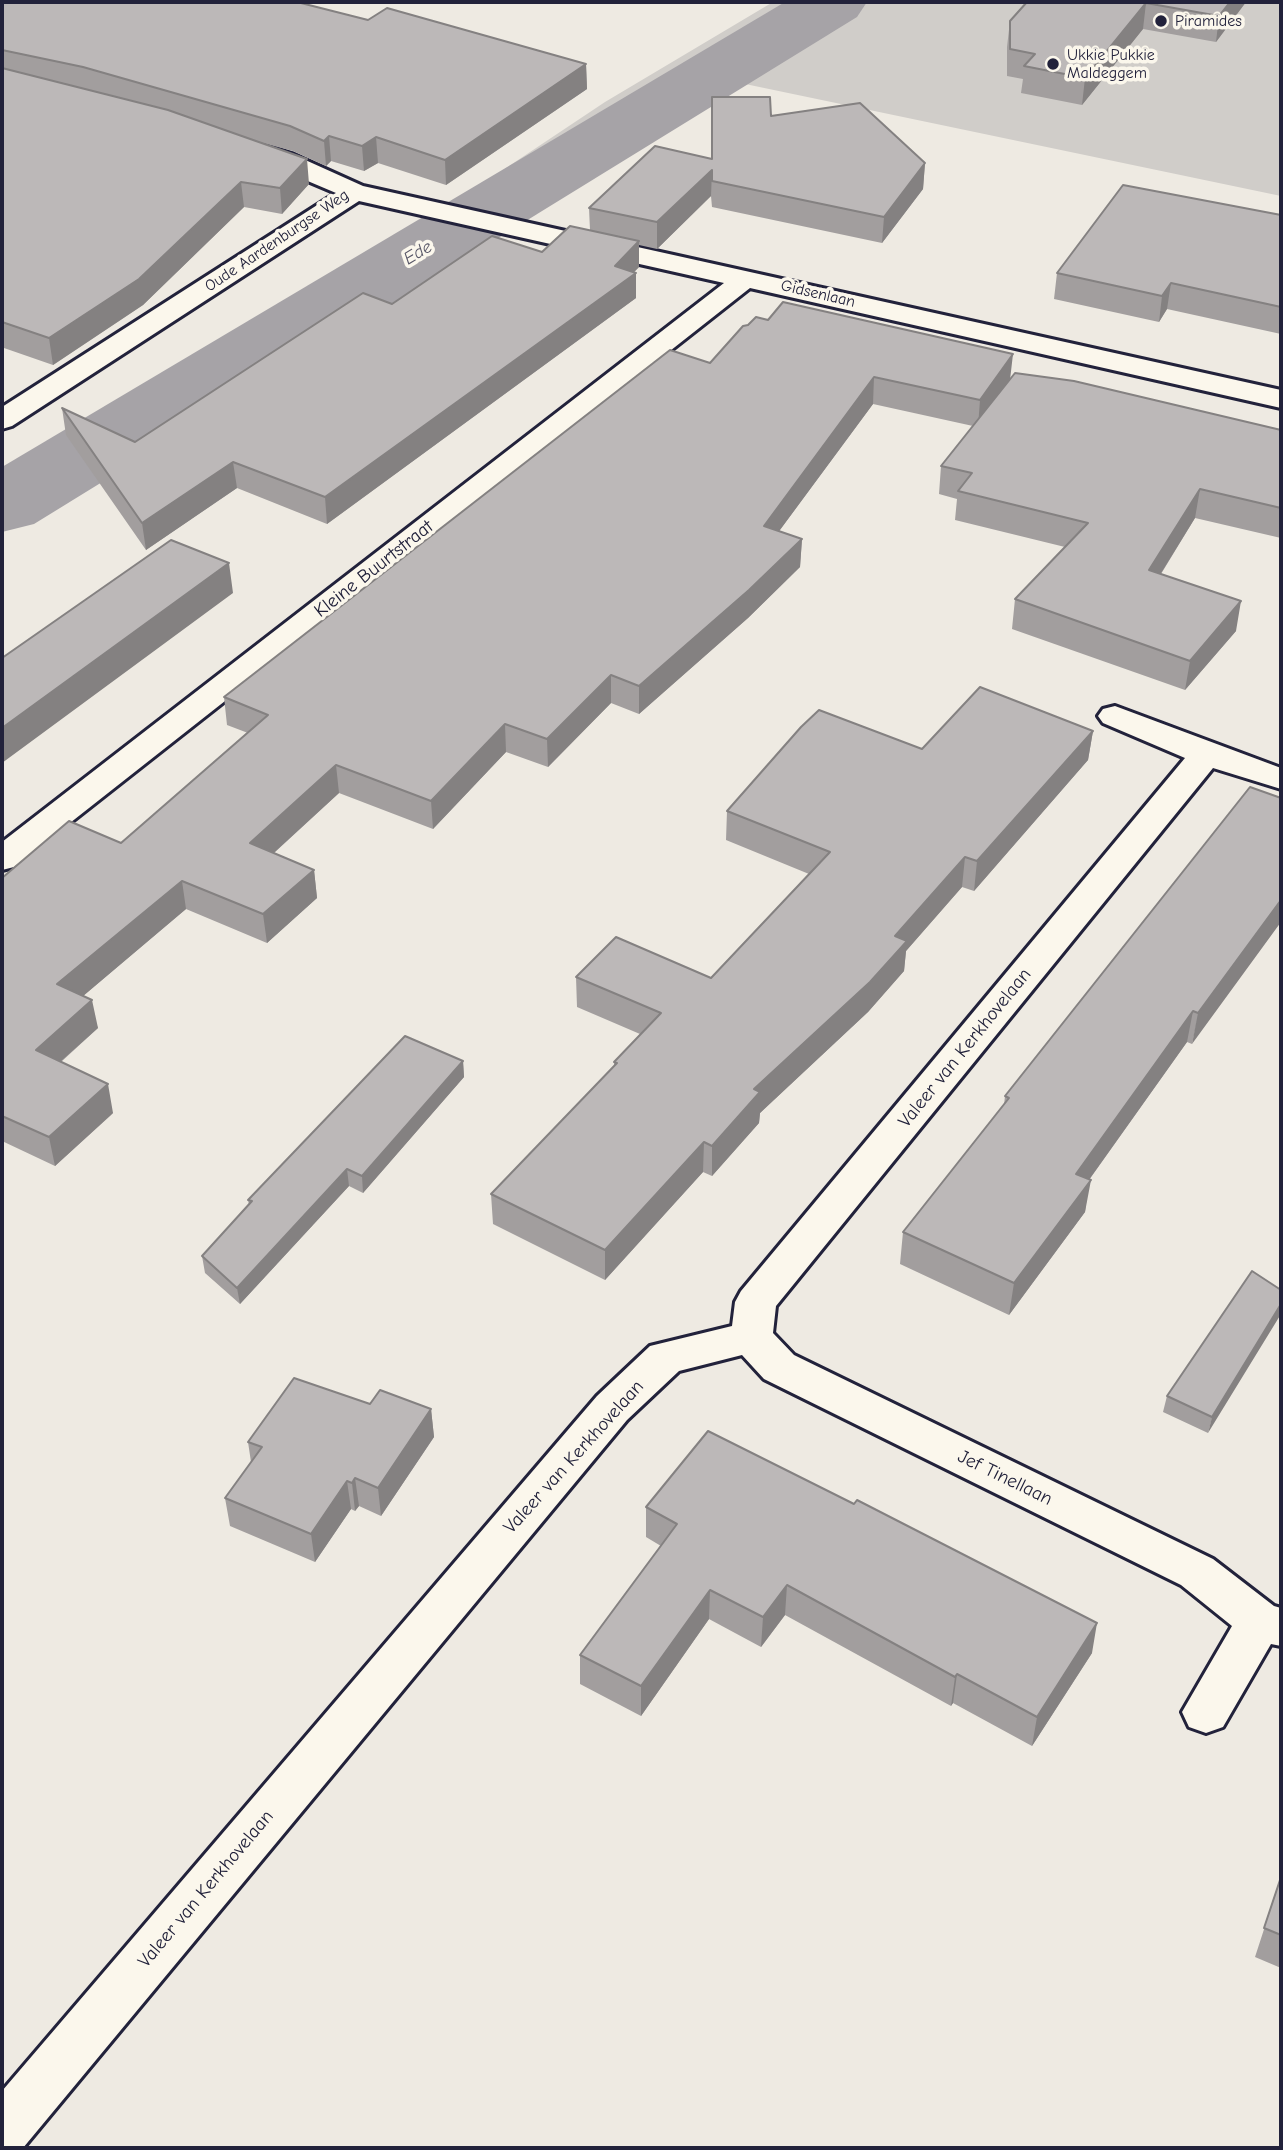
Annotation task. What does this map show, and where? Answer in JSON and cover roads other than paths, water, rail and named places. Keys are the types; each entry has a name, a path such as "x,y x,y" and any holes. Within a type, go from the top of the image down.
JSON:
{"street":[{"name":"Oude Aardenburgse Weg","path":"232,144 283,159 355,192"},
{"name":"Oude Aardenburgse Weg","path":"2,421 355,192"},
{"name":"Gidsenlaan","path":"355,192 1281,399"},
{"name":"Kleine Buurtstraat","path":"2,859 747,278"},
{"path":"1115,716 1206,754 1281,779"},
{"name":"Valeer van Kerkhovelaan","path":"2,2132 612,1408 665,1358 751,1337 756,1302 1206,754"},
{"name":"Jef Tinellaan","path":"751,1337 779,1367 1197,1572 1270,1624 1206,1712"}],"waterway":[{"name":"Ede","path":"2,505 833,2"}],"place":[{"name":"Piramides","path":"1161,21"},
{"name":"Ukkie Pukkie Maldeggem","path":"1053,64"}]}
